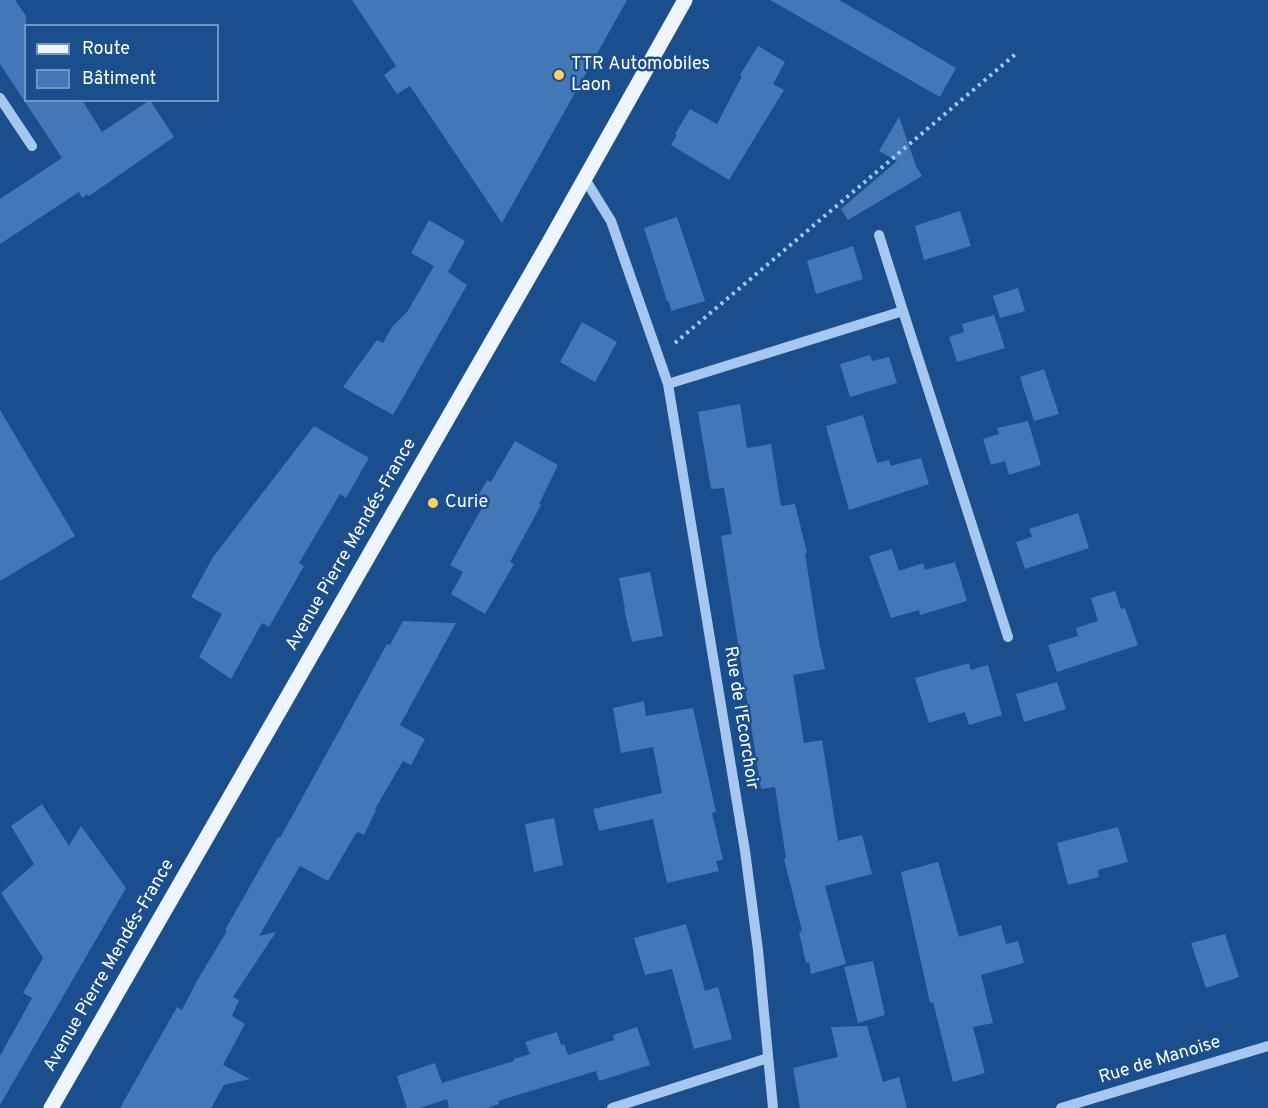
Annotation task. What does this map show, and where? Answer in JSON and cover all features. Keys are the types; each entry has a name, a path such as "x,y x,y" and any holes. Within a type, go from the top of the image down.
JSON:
{"main road":[{"name":"Avenue Pierre Mendés-France","path":"51,1108 585,179 683,1"}],"street":[{"path":"0,98 32,146"},
{"name":"Rue de l'Ecorchoir","path":"585,179 611,221 668,384 745,850 758,950 773,1108"},
{"path":"879,235 1008,637"},
{"path":"668,384 903,311"},
{"name":"Rue de Manoise","path":"1061,1108 1268,1046"},
{"path":"612,1108 768,1058"}],"path":[{"path":"658,357 1018,52"}],"building":[{"path":"0,0 15,0 26,16 26,24 24,24 24,100 0,64"},
{"path":"352,0 627,0 502,223 410,86 397,94 384,75 396,66"},
{"path":"770,0 839,0 956,68 940,97"},
{"path":"758,46 785,62 773,84 784,90 729,180 671,145 690,109 717,124 742,76 740,75"},
{"path":"25,102 83,102 102,132 147,102 151,102 174,137 89,196 88,194 82,198 79,192 0,244 0,199 62,158"},
{"path":"899,117 916,166 922,176 848,220 841,209 897,161 879,151"},
{"path":"960,211 971,246 924,260 915,226"},
{"path":"677,217 705,301 671,311 644,228"},
{"path":"429,220 465,241 448,272 467,285 393,415 343,387 377,340 383,343 392,327 407,312 434,266 411,253"},
{"path":"853,246 863,279 816,294 807,261"},
{"path":"1018,288 1025,311 1000,318 993,296"},
{"path":"994,315 1005,348 957,362 949,337 964,332 962,324"},
{"path":"582,322 617,342 595,382 560,362"},
{"path":"870,355 872,361 889,357 897,383 850,397 840,364"},
{"path":"1044,369 1059,414 1034,421 1020,377"},
{"path":"740,404 747,448 771,444 781,506 795,504 807,553 805,554 825,669 793,675 804,743 822,740 838,841 862,835 872,874 825,886 846,964 811,974 809,962 806,963 799,932 802,931 784,859 786,858 775,787 761,789 721,536 732,534 724,488 711,489 698,412"},
{"path":"0,410 75,536 0,581"},
{"path":"863,415 877,463 889,460 891,466 921,458 929,484 849,510 826,426"},
{"path":"1028,421 1041,465 1009,475 1005,461 991,465 983,439 999,434 997,428"},
{"path":"314,426 369,458 346,498 340,494 299,563 304,566 269,627 262,623 231,679 199,657 222,614 191,597 213,557"},
{"path":"515,441 558,465 539,504 541,505 510,562 514,564 485,614 451,594 463,572 450,565 482,508 474,503 487,480 491,482"},
{"path":"1078,513 1089,548 1025,569 1016,542 1032,537 1029,529"},
{"path":"892,549 899,571 923,563 925,570 955,562 967,601 920,615 919,610 891,618 869,556"},
{"path":"650,572 663,636 632,642 619,578"},
{"path":"1115,591 1121,609 1125,608 1138,645 1057,672 1048,645 1078,636 1076,628 1098,621 1091,598"},
{"path":"403,621 456,623 400,725 425,739 411,765 403,761 375,809 364,835 358,832 355,835 328,881 300,866 259,936 276,932 233,997 239,1000 232,1016 245,1024 223,1065 250,1079 224,1085 211,1108 120,1108 177,1007 182,1010 387,644 390,645"},
{"path":"969,663 971,670 988,665 1002,715 969,725 965,712 929,723 915,678"},
{"path":"1057,682 1066,709 1024,722 1016,694"},
{"path":"644,701 646,716 693,708 716,812 712,813 723,860 716,861 719,871 667,883 653,819 599,831 593,809 662,793 653,747 621,753 613,708"},
{"path":"42,804 69,846 81,826 126,888 0,1105 0,1056 32,998 23,993 43,958 1,893 34,864 11,826"},
{"path":"554,818 563,865 534,872 525,824"},
{"path":"1118,827 1128,862 1098,870 1099,877 1068,885 1057,843"},
{"path":"938,862 959,937 1001,925 1006,944 1018,941 1024,963 981,975 993,1023 973,1027 985,1073 953,1082 933,1002 930,1003 901,872"},
{"path":"686,924 705,991 718,987 732,1039 694,1049 672,969 645,975 634,938"},
{"path":"1225,934 1239,977 1206,988 1191,943"},
{"path":"873,961 885,1015 858,1023 844,967"},
{"path":"867,1026 883,1082 899,1077 907,1108 800,1108 793,1068 838,1057 831,1027"},
{"path":"637,1027 650,1065 599,1081 596,1071 498,1101 499,1104 487,1108 449,1108 447,1099 420,1108 407,1108 397,1076 435,1063 442,1083 530,1054 525,1042 557,1032 561,1045 564,1044 568,1055 614,1040 613,1035"}],"place":[{"name":"TTR Automobiles Laon","path":"559,75"},
{"name":"Curie","path":"433,503"}]}
